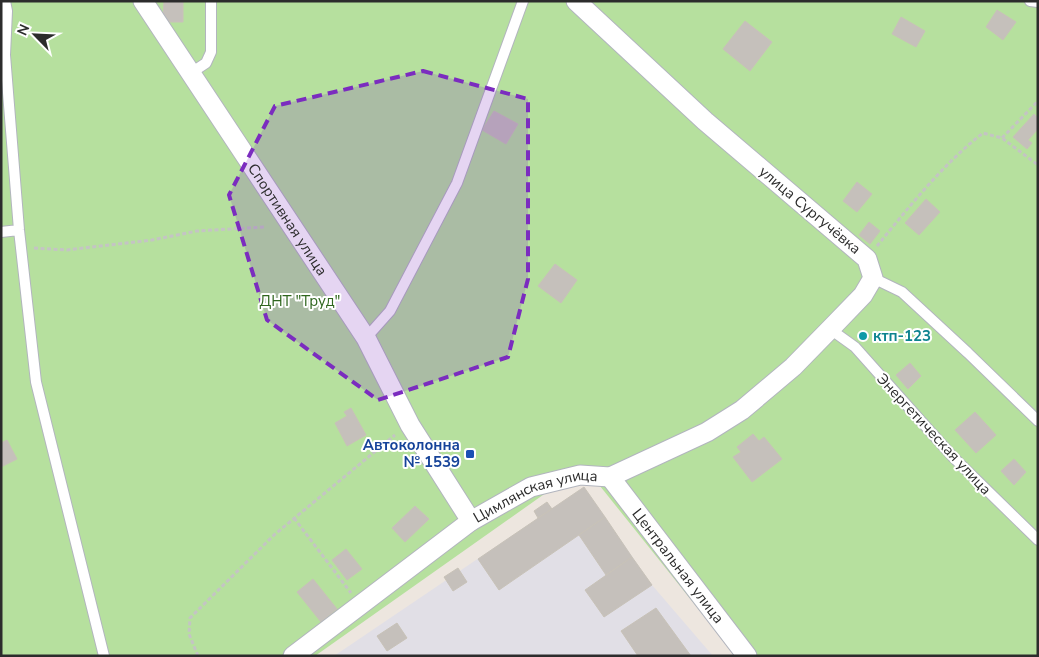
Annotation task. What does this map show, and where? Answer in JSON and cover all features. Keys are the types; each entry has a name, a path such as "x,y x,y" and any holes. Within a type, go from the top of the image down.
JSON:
{"street":[{"name":"Спортивная улица","path":"143,1 366,338 410,425 472,521"},
{"name":"улица Сургучёвка","path":"576,1 705,121 867,259 873,278"},
{"name":"Цимлянская улица","path":"293,656 472,521 531,487 580,475 610,477 707,432 742,410 793,367 863,295 873,278"},
{"name":"Центральная улица","path":"610,477 747,656"}],"lane":[{"path":"5,1 7,11 5,55 19,230 36,382 104,656"},
{"path":"191,73 206,63 212,52 211,1"},
{"path":"366,338 390,311 457,183 523,1"},
{"path":"1030,1 1038,2"},
{"path":"1,232 19,230"},
{"path":"873,278 902,292 1038,421"},
{"name":"Энергетическая улица","path":"830,329 855,347 953,457 1038,540"}],"path":[{"path":"1002,138 1038,101"},
{"path":"867,259 906,211 968,144 983,133 1002,138 1038,165"},
{"path":"27,247 67,250 152,240 197,231 264,227"},
{"path":"198,656 189,634 190,618 226,580 294,518 410,425"},
{"path":"294,518 360,605"}],"highlighted area":[{"path":"423,71 528,99 528,279 508,357 378,400 267,320 229,195 275,106"}],"shaded area":[{"path":"584,487 652,585 713,656 334,656"}],"green space":[{"name":"ДНТ \"Труд\"","path":"1,1 1038,1 1038,656 736,656 584,466 315,656 1,656"}],"building":[{"path":"164,1 183,1 183,22 163,22"},
{"path":"997,10 1016,22 1003,40 986,27"},
{"path":"901,17 925,31 916,47 892,34"},
{"path":"745,21 772,42 750,71 723,49"},
{"path":"494,111 518,124 506,144 482,130"},
{"path":"1034,114 1038,118 1038,129 1028,140 1032,143 1027,149 1013,137"},
{"path":"857,182 872,194 857,212 843,201"},
{"path":"926,199 940,212 919,235 905,223"},
{"path":"869,222 880,231 870,244 859,235"},
{"path":"555,264 577,280 561,303 538,286"},
{"path":"910,363 921,376 908,389 896,375"},
{"path":"351,408 366,435 347,446 335,423 347,416 344,412"},
{"path":"975,412 996,435 976,453 955,430"},
{"path":"753,434 759,441 764,437 782,459 752,482 733,457 741,452 737,447"},
{"path":"7,440 17,459 1,467 1,443"},
{"path":"1014,459 1026,472 1014,485 1001,471"},
{"path":"584,487 605,517 499,590 478,559"},
{"path":"547,502 552,509 538,518 534,511"},
{"path":"415,506 429,519 405,542 392,528"},
{"path":"605,517 632,557 606,575 579,535"},
{"path":"346,549 362,569 347,580 332,560"},
{"path":"632,557 652,585 604,617 585,590"},
{"path":"458,568 467,582 453,591 444,577"},
{"path":"313,579 337,609 321,622 297,592"},
{"path":"656,608 691,656 638,656 621,631"},
{"path":"397,623 407,638 387,651 377,636"}],"place":[{"name":"ктп-123","path":"863,336"},
{"name":"Автоколонна № 1539","path":"470,454"}]}
